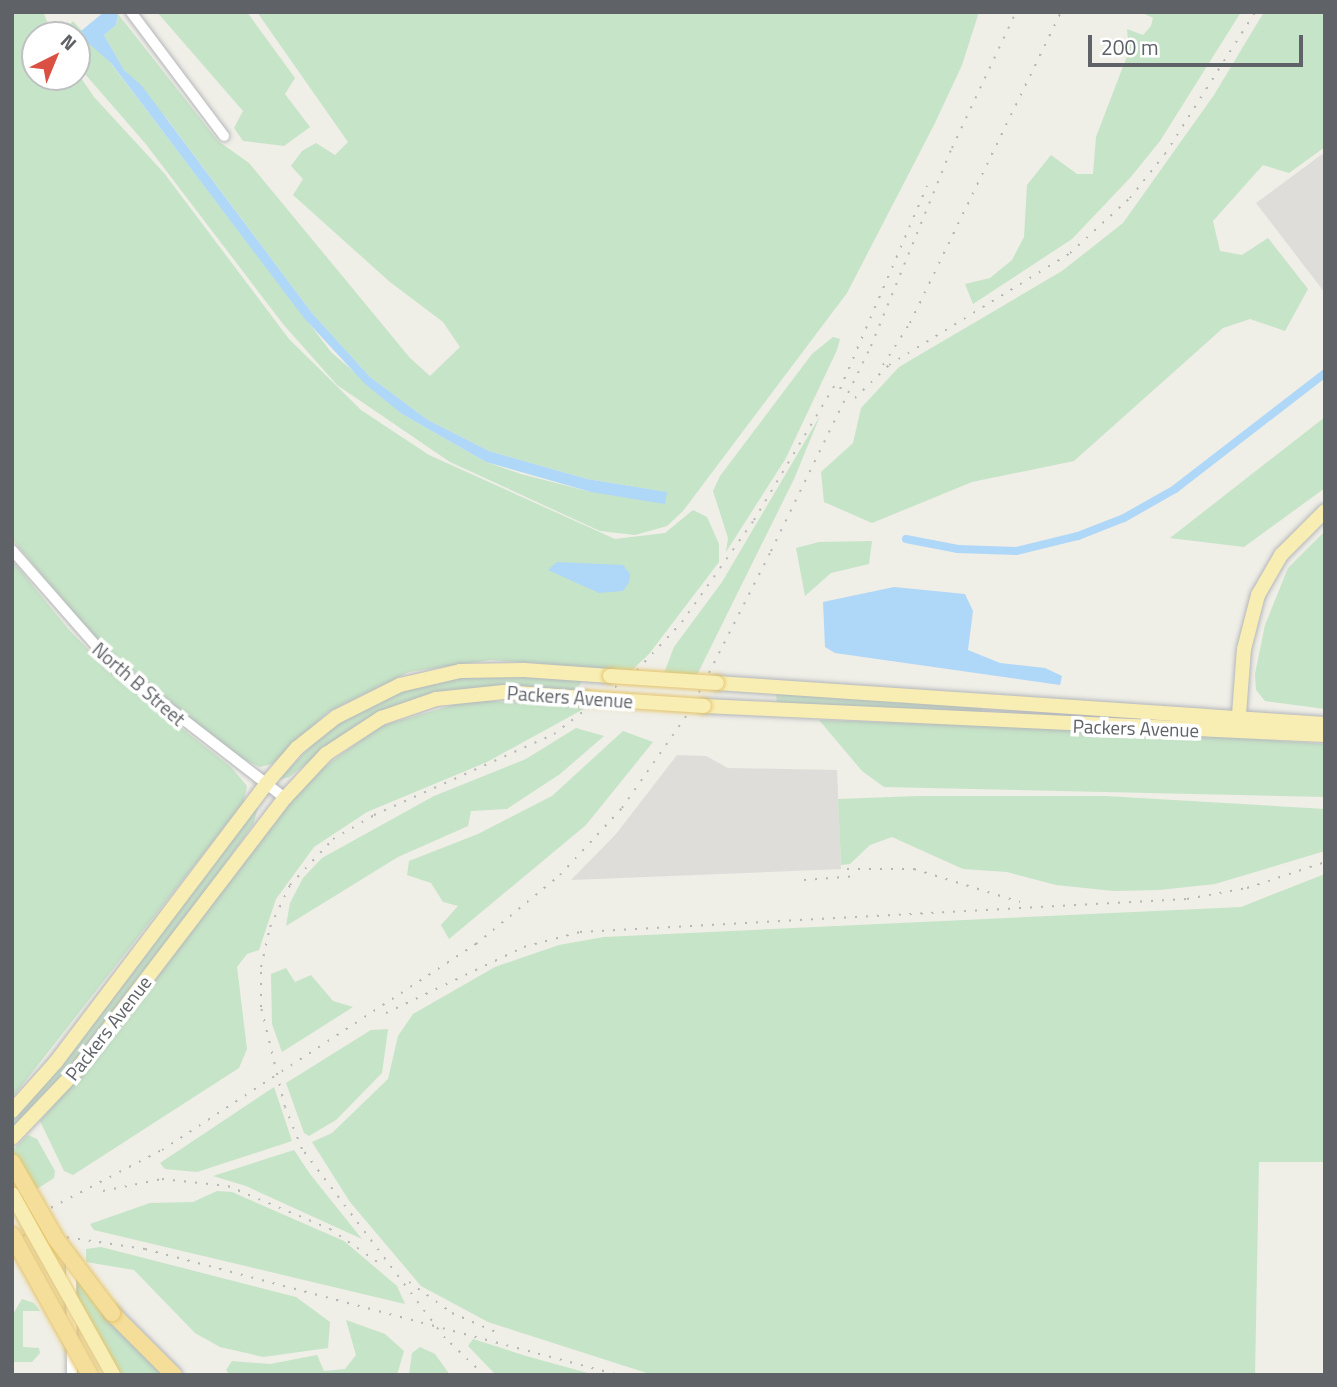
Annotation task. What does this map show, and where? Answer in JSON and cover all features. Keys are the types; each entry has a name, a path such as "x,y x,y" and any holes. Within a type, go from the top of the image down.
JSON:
{"highway":[{"path":"12,1162 56,1239 113,1312 174,1375"},
{"path":"12,1234 90,1375"}],"main road":[{"path":"1238,725 1244,649 1258,595 1281,555 1325,511"},
{"name":"Packers Avenue","path":"12,1111 56,1062 266,784 297,748 336,717 400,685 486,669 839,691 1238,725 1325,735"},
{"name":"Packers Avenue","path":"12,1138 76,1071 285,798 312,767 347,738 411,706 470,692 844,715 1238,725 1325,724"},
{"path":"12,1194 113,1375"},
{"path":"12,1208 105,1375"}],"street":[{"path":"131,12 224,136"},
{"name":"North B Street","path":"12,550 112,664 285,798"},
{"path":"71,1257 72,1375"}],"shaded area":[{"path":"1325,152 1325,293 1256,203"},
{"path":"677,755 706,756 728,768 837,770 841,869 571,880 616,834"}],"green space":[{"path":"12,12 43,12 47,21 21,21 21,91 90,91 164,173 289,339 361,410 429,455 615,539 665,533 693,510 707,517 719,544 719,562 649,654 631,671 491,660 409,672 328,712 272,764 260,767 231,753 98,642 12,539"},
{"path":"157,12 247,12 295,78 285,94 310,127 284,146 243,141 234,128 243,111"},
{"path":"257,12 979,12 962,65 935,123 847,293 683,511 667,526 635,535 600,531 450,462 337,385 283,324 145,143 91,81 91,41 331,352 402,414 486,462 521,474 591,492 666,492 587,479 489,451 428,420 370,377 312,313 167,119 124,70 104,35 116,25 118,14 218,141 249,163 410,358 430,376 460,347 443,322 390,282 293,195 303,179 291,166 302,151 316,143 335,155 348,142"},
{"path":"1141,12 1241,12 1160,141 1130,178 1072,239 973,304 965,284 990,278 1012,260 1024,237 1027,185 1051,155 1077,174 1093,174 1096,137 1129,51 1127,29 1143,35 1151,26 1153,18"},
{"path":"1264,12 1325,12 1325,147 1289,173 1263,165 1213,221 1220,251 1242,255 1268,238 1308,289 1285,331 1250,319 1223,328 1074,461 972,482 872,523 824,502 821,472 853,443 861,408 899,367 1062,271 1123,223 1214,95"},
{"path":"833,337 840,339 837,350 786,458 726,552 728,538 713,491 720,476 812,354"},
{"path":"820,416 794,479 697,675 664,673 674,647 722,582"},
{"path":"1325,417 1325,488 1244,547 1170,538"},
{"path":"1325,531 1325,709 1265,701 1256,690 1255,674 1265,625 1288,568"},
{"path":"872,541 869,564 831,573 805,596 796,548 819,542"},
{"path":"12,560 69,630 113,674 231,767 247,786 244,801 229,821 12,1098"},
{"path":"509,675 582,681 576,691 532,688 382,713 350,730 289,777 278,780 327,730 386,697 443,679"},
{"path":"776,693 982,707 982,716 777,704"},
{"path":"470,700 589,706 487,762 367,812 314,847 276,899 259,950 247,954 237,967 247,1049 239,1068 73,1175 64,1171 40,1121 104,1046 293,799 317,772 381,726"},
{"path":"819,720 1137,731 1325,744 1325,797 884,787 862,771"},
{"path":"576,728 604,736 560,774 507,809 471,811 468,826 398,857 286,926 290,903 303,878 322,858 434,796 526,759"},
{"path":"623,731 653,742 586,825 449,939 441,925 458,906 443,902 431,883 407,875 409,861 478,834 552,796"},
{"path":"1105,796 1325,809 1325,851 1215,884 1159,890 1114,891 1056,885 1007,872 963,869 892,837 870,845 850,864 841,865 838,799"},
{"path":"258,806 254,823 194,908 55,1086 12,1131 12,1117"},
{"path":"1325,874 1325,1162 1259,1162 1255,1375 653,1375 488,1322 421,1286 350,1202 312,1142 332,1133 388,1079 398,1036 413,1014 495,967 559,945 604,937 1241,907"},
{"path":"286,968 295,982 311,975 333,1001 353,1007 282,1052 272,1024 271,974"},
{"path":"388,1029 382,1073 336,1120 309,1136 304,1133 286,1083 371,1030"},
{"path":"274,1087 292,1141 197,1172 165,1169 160,1163"},
{"path":"28,1135 37,1139 55,1171 54,1178 34,1191 12,1151"},
{"path":"294,1150 362,1239 246,1186 213,1176"},
{"path":"217,1191 232,1192 344,1241 397,1286 405,1304 94,1230 90,1224 150,1203 193,1202"},
{"path":"101,1247 296,1297 330,1322 328,1348 263,1357 220,1347 195,1333 134,1270 86,1262 86,1249"},
{"path":"77,1276 167,1375 119,1375 75,1294"},
{"path":"22,1299 34,1303 40,1311 23,1311 23,1347 39,1348 40,1353 32,1362 12,1362 13,1314"},
{"path":"346,1320 385,1334 404,1351 397,1375 230,1375 226,1370 232,1361 270,1364 317,1355 324,1371 345,1369 356,1355"},
{"path":"473,1339 595,1375 496,1375 468,1346"},
{"path":"420,1347 435,1354 450,1375 409,1375 412,1353"}],"water":[{"path":"104,12 118,14 116,25 104,35 124,70 142,86 312,313 370,377 428,420 489,451 587,479 667,492 665,504 591,492 486,462 402,414 365,384 304,318 111,63 91,45 91,23"},
{"path":"557,562 623,565 630,574 629,582 623,591 599,593 548,570"},
{"path":"894,587 965,594 973,611 968,650 1000,663 1045,668 1062,676 1060,685 835,653 825,647 823,602"}],"waterway":[{"path":"906,539 958,549 1016,551 1078,536 1124,518 1175,489 1325,373"}],"railway":[{"path":"12,1228 162,1150 476,944 560,875 622,808 689,712 771,551 871,346 952,148 1016,12"},
{"path":"883,365 910,323 1061,12"},
{"path":"855,398 889,365 1070,253 1130,198 1165,154 1255,12"},
{"path":"840,389 927,186"},
{"path":"484,1375 445,1338 302,1149 285,1107 261,1007 261,967 270,927 290,885 333,839 374,815 554,734 637,670 682,622 754,520 839,378"},
{"path":"386,1013 524,947 580,932 1187,899 1247,888 1325,862"},
{"path":"847,869 914,869 1020,902"},
{"path":"804,880 858,876"},
{"path":"103,1191 162,1179 228,1186 330,1229 379,1263"},
{"path":"12,1236 45,1234 145,1249 619,1375"},
{"path":"409,1282 452,1313 496,1332"}]}
